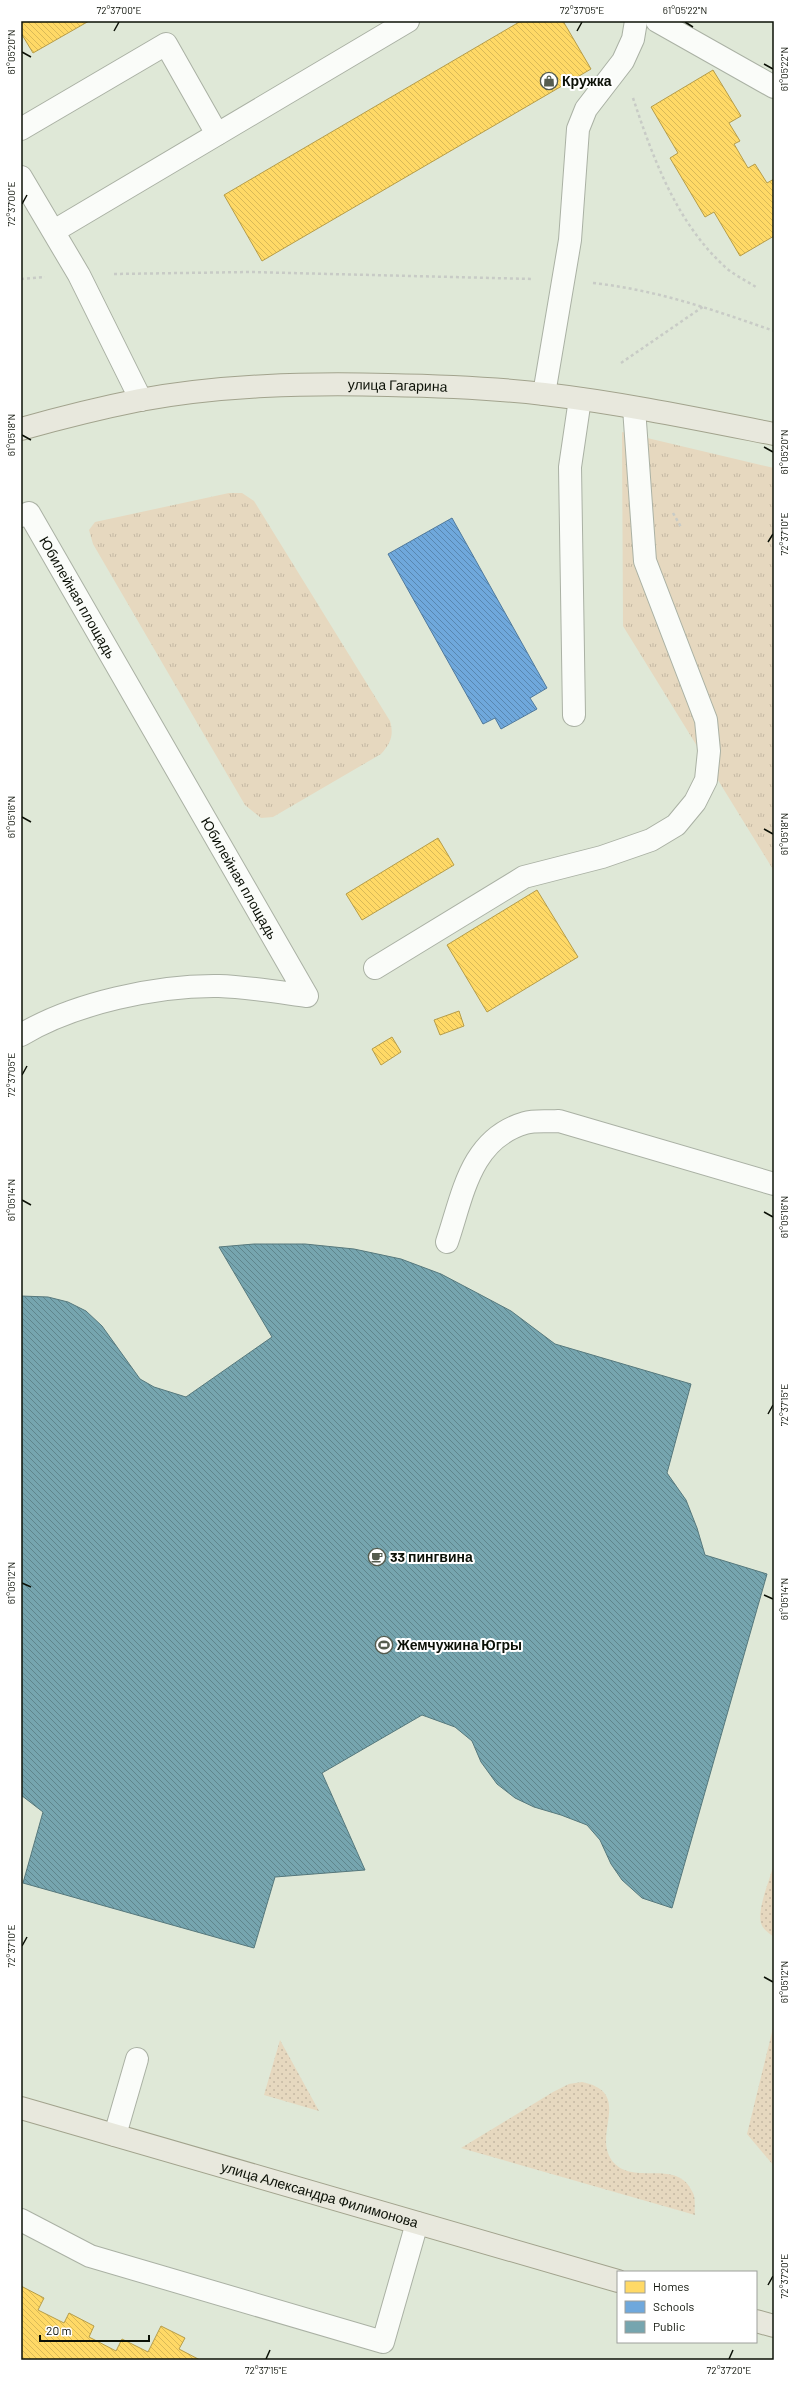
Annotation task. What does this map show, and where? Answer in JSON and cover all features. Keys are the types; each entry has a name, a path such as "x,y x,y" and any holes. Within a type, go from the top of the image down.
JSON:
{"main road":[{"name":"улица Гагарина","path":"21,429 84,412 141,400 256,386 327,384 433,386 544,394 634,408 774,434"},
{"name":"улица Александра Филимонова","path":"21,2108 617,2281"},
{"path":"757,2321 774,2326"}],"street":[{"path":"54,231 408,21"},
{"path":"544,394 570,240 578,129 586,109 621,64 632,39 636,21"},
{"path":"656,21 774,87"},
{"path":"21,129 166,44 217,134"},
{"path":"21,177 80,275 141,400"},
{"path":"574,715 570,468 580,399"},
{"path":"376,968 524,877 602,857 651,840 676,825 696,802 704,785 706,780 709,751 706,720 645,561 634,408"},
{"name":"Юбилейная площадь","path":"21,516 29,513 307,996 219,986 146,991 89,1006 32,1028 21,1035"},
{"path":"447,1242 473,1164 495,1137 526,1122 559,1121 774,1184"},
{"path":"115,2135 137,2059"},
{"path":"21,2220 90,2256 383,2342 417,2223"}],"path":[{"path":"621,64 641,124 667,186 686,222 723,265 756,287"},
{"path":"21,279 80,275 250,272 564,280 655,292 704,306 774,331"},
{"path":"621,363 704,306"}],"green space":[{"path":"622,432 774,468 774,871 623,626"},
{"path":"229,493 242,493 254,501 390,721 392,731 391,739 381,754 273,817 261,818 245,805 93,544 89,530 95,522"},
{"path":"774,1864 774,1937 763,1928 760,1917 764,1894"},
{"path":"774,2024 774,2166 747,2134"},
{"path":"280,2040 319,2111 264,2095"},
{"path":"582,2082 598,2088 606,2096 609,2106 609,2117 606,2141 608,2153 615,2164 624,2170 668,2174 678,2177 686,2183 693,2193 695,2215 461,2148 553,2092 569,2084"}],"building: Homes":[{"path":"21,21 89,21 33,53 21,33"},
{"path":"521,21 563,21 591,69 262,261 224,195"},
{"path":"713,70 741,116 729,123 740,141 734,144 748,168 755,164 767,183 774,179 774,236 740,256 714,212 705,217 670,158 678,153 651,107"},
{"path":"438,838 454,865 362,920 346,894"},
{"path":"537,890 578,957 487,1012 447,945"},
{"path":"459,1011 464,1026 440,1035 434,1020"},
{"path":"392,1037 401,1052 381,1065 372,1049"},
{"path":"21,2286 44,2298 38,2310 64,2323 69,2313 94,2326 89,2337 116,2351 122,2339 148,2352 161,2326 185,2338 179,2349 200,2360 21,2360"}],"building: Schools":[{"path":"452,518 547,688 530,698 537,709 501,729 495,718 483,724 388,554"}],"building: Public":[{"name":"Жемчужина Югры","path":"254,1244 305,1244 354,1249 401,1259 441,1274 511,1311 555,1344 691,1384 667,1473 686,1500 697,1528 705,1555 767,1574 672,1908 642,1898 622,1880 611,1864 600,1840 587,1825 534,1807 515,1798 497,1784 481,1762 472,1741 455,1727 422,1715 322,1773 365,1870 275,1877 254,1948 23,1883 43,1812 21,1795 21,1296 48,1297 68,1302 86,1311 102,1326 140,1379 154,1387 186,1397 272,1337 219,1247"}],"place":[{"name":"Кружка","path":"549,81"},
{"name":"33 пингвина","path":"377,1557"},
{"name":"Жемчужина Югры","path":"384,1645"}]}
